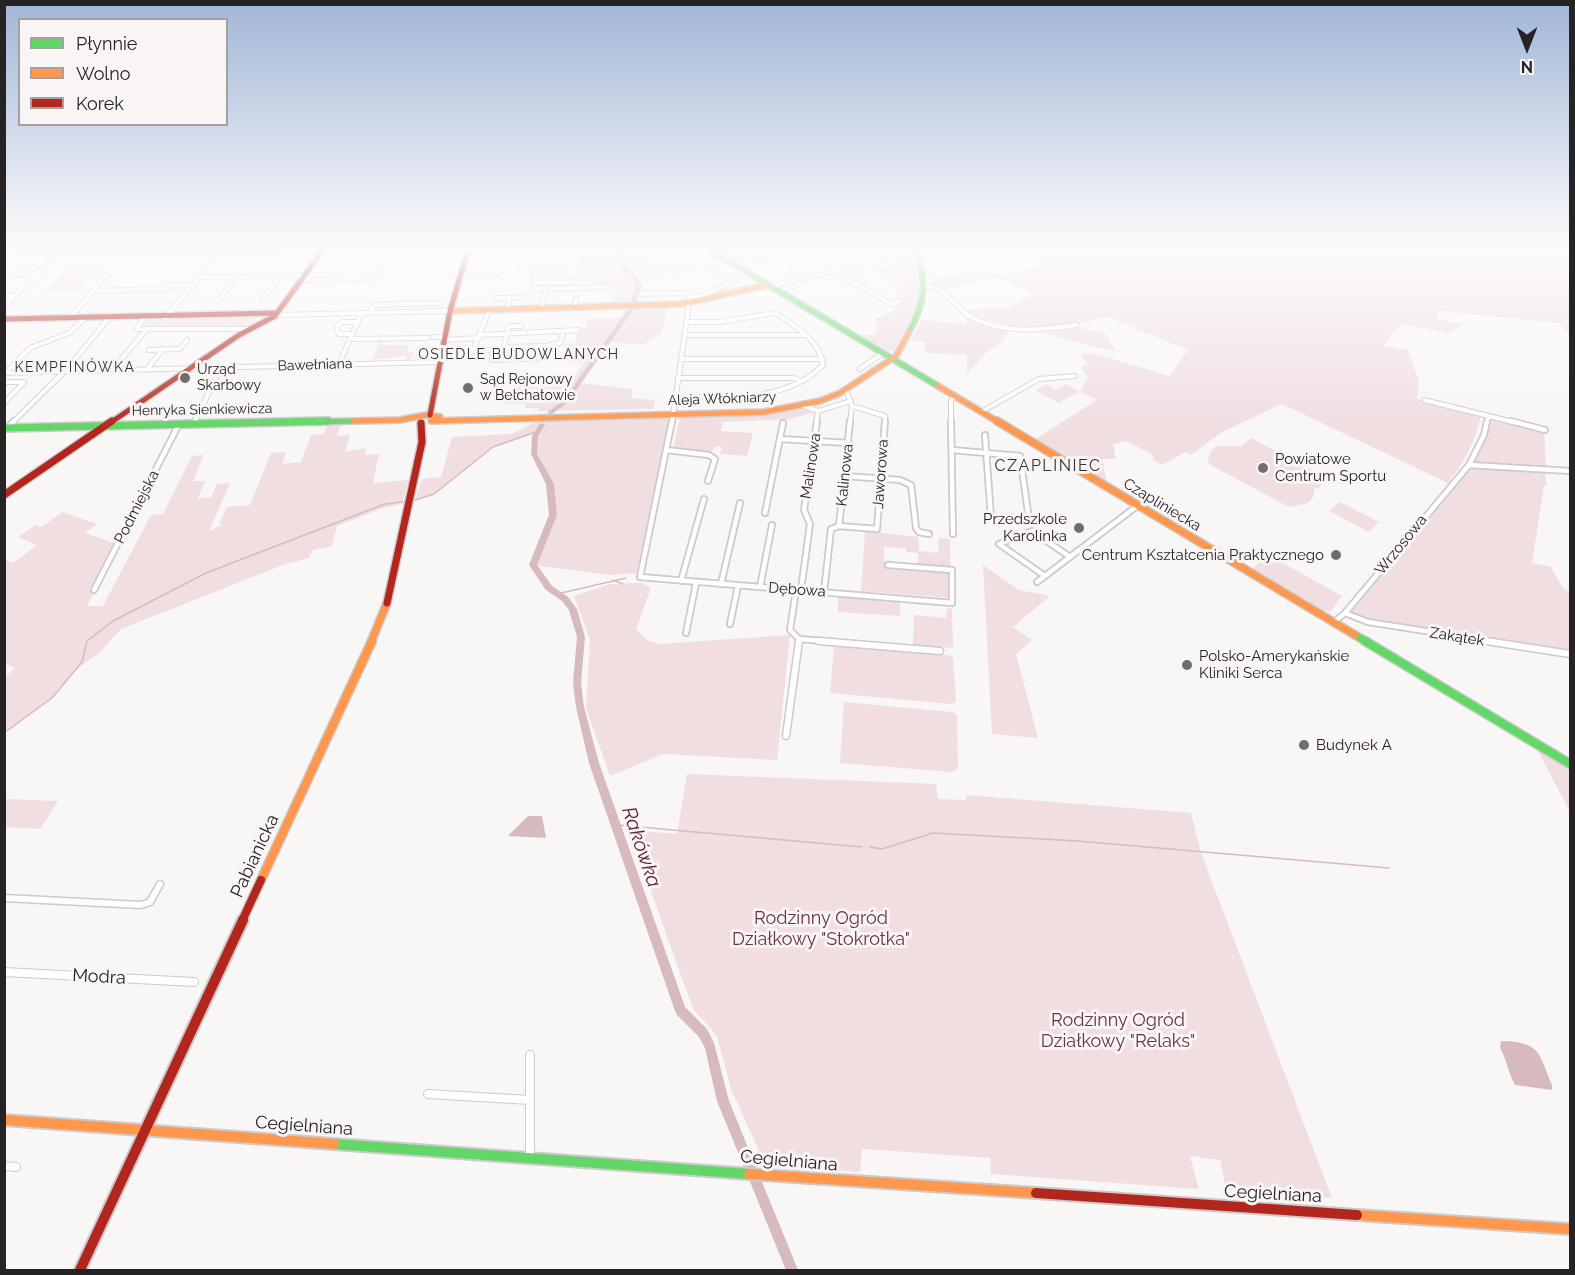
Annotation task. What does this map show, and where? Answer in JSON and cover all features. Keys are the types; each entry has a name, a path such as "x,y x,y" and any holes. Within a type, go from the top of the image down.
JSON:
{"street":[{"path":"69,319 76,310"},
{"path":"165,318 172,310"},
{"path":"4,495 51,464 96,430 121,421 275,310"},
{"path":"473,351 489,310"},
{"path":"4,319 165,318 524,310"},
{"path":"688,310 666,450 709,455 715,459 708,482"},
{"name":"Czapliniecka","path":"808,310 1570,764"},
{"name":"Aleja Włókniarzy","path":"426,419 764,412 804,406 846,390 893,360 921,310"},
{"path":"964,310 970,316 1030,331 1077,325"},
{"name":"Pabianicka","path":"80,1270 380,623 393,584 426,419 440,362 447,311"},
{"path":"686,322 719,322 771,313 805,335 823,359"},
{"path":"339,364 361,314"},
{"path":"6,428 65,370 109,318"},
{"path":"144,318 135,328 146,330 249,329"},
{"path":"5,373 30,348 69,333 84,319"},
{"path":"358,321 340,322 336,327 339,334 428,338"},
{"path":"504,347 508,326 521,326"},
{"path":"113,369 146,330"},
{"path":"433,338 562,333 578,330"},
{"path":"441,352 492,351 504,347 560,344 562,333"},
{"path":"684,336 805,335"},
{"path":"150,350 180,349 187,340"},
{"path":"860,369 883,353 895,353 902,345"},
{"path":"492,351 490,359 492,360 545,358 546,346"},
{"path":"148,368 163,349"},
{"path":"681,359 823,359"},
{"path":"675,397 751,396 802,381 819,371 823,359"},
{"name":"Bawełniana","path":"5,373 440,362"},
{"path":"194,424 221,368"},
{"path":"981,412 1040,379 1075,376"},
{"path":"678,378 793,378 802,381"},
{"path":"4,382 24,382 4,403"},
{"name":"Kalinowa","path":"824,592 831,529 839,526 849,443 852,404 846,390"},
{"path":"953,534 951,401 954,396"},
{"path":"1425,400 1545,429"},
{"path":"804,406 818,411 852,404"},
{"name":"Jaworowa","path":"839,526 877,529 885,416 852,404"},
{"name":"Malinowa","path":"799,639 790,630 810,524 804,510 818,411"},
{"name":"Wrzosowa","path":"1333,623 1345,613 1469,465 1484,435 1488,416"},
{"name":"Henryka Sienkiewicza","path":"6,428 96,430 121,421 194,424 426,419"},
{"path":"765,513 783,423"},
{"name":"Podmiejska","path":"94,590 179,424"},
{"path":"986,435 991,518"},
{"path":"780,438 849,443"},
{"name":"Dębowa","path":"666,450 640,574 642,578 952,603 952,570 888,565"},
{"path":"952,450 1018,455 1022,458 1028,512"},
{"path":"1469,465 1570,471"},
{"path":"845,476 903,480 911,485 916,528 919,532 929,534"},
{"path":"681,581 704,499"},
{"path":"721,584 740,503"},
{"path":"1038,582 1137,506"},
{"path":"760,587 772,525"},
{"path":"1045,576 999,544 1032,531 1070,556"},
{"path":"686,633 696,583"},
{"path":"730,624 738,586"},
{"name":"Zakątek","path":"1345,613 1362,621 1570,654"},
{"path":"786,736 799,639 940,651"},
{"path":"4,898 141,905 150,902 160,884"},
{"name":"Modra","path":"4,972 194,982"},
{"path":"530,1055 530,1158"},
{"path":"428,1094 530,1100"},
{"name":"Cegielniana","path":"4,1120 1570,1229"},
{"path":"4,1166 15,1167"}],"green space":[{"path":"626,310 667,310 662,333 642,345 608,342 579,383 633,389 631,398 655,400 653,409 539,411 539,408 525,408 526,404 493,403 495,396 513,396 517,382 554,382 556,379 573,379 584,363 566,362 565,344 575,343 577,329 586,328 587,319 621,318"},
{"path":"896,310 916,310 894,350 890,352 859,335 876,334 876,318"},
{"path":"965,310 1570,310 1570,335 1559,323 1438,311 1436,319 1464,324 1450,333 1401,324 1383,346 1408,350 1419,381 1417,399 1481,414 1469,450 1448,483 1282,404 1222,432 1191,455 1185,452 1162,465 1153,460 1154,456 1127,441 1113,444 1116,459 1102,459 1107,482 1034,440 1097,400 1080,391 1088,378 1081,367 1087,364 1081,354 1095,354 1170,376 1188,350 1108,317 1076,324 1026,329 978,318"},
{"path":"966,315 1004,327 1008,332 1001,343 987,352 967,374 967,355 925,353 925,342 911,340 922,320 966,324"},
{"path":"253,317 257,321 247,326 139,328 145,320"},
{"path":"1076,327 1106,334 1116,352 1043,333"},
{"path":"381,339 384,339 381,345 409,345 406,352 415,352 410,361 405,361 407,356 372,360"},
{"path":"1047,384 1056,390 1066,384 1079,391 1059,403 1035,390"},
{"path":"803,409 815,412 790,419 723,422 721,431 753,433 747,456 720,454 722,447 716,446 710,453 673,449 680,417 770,414"},
{"path":"666,417 669,420 637,573 611,575 533,565 553,515 550,484 534,454 538,431 493,447 434,494 415,500 422,479 441,477 452,437 512,434 539,420"},
{"path":"1492,417 1544,430 1546,468 1472,463 1487,436"},
{"path":"328,424 341,424 337,436 350,435 345,452 366,448 365,455 379,454 373,483 408,480 402,504 383,508 337,526 332,546 313,550 309,558 283,565 121,629 98,654 75,670 52,698 5,733 4,678 15,668 5,664 5,560 13,563 37,545 18,537 36,525 42,527 62,512 97,524 85,533 119,545 87,606 103,606 151,515 163,514 192,456 204,455 193,481 205,481 198,499 211,497 217,484 230,483 209,531 221,525 220,522 227,507 250,505 271,453 286,452 282,464 301,462 311,435 324,434"},
{"name":"Powiatowe Centrum Sportu","path":"1251,438 1328,478 1318,489 1314,487 1314,496 1308,503 1289,507 1207,463 1211,451 1217,446 1241,446"},
{"path":"1470,466 1545,471 1547,486 1544,485 1532,563 1551,567 1563,588 1570,592 1570,652 1369,621 1348,612"},
{"path":"1340,502 1379,522 1369,532 1329,511"},
{"path":"865,531 918,537 919,551 938,553 939,538 950,539 951,598 861,591","holes":["884,547 906,548 906,552 918,553 918,564 884,562"]},
{"path":"1268,555 1342,596 1331,611 1322,611 1252,569"},
{"path":"983,565 1019,590 1050,596 1013,627 1032,640 1016,654 1038,738 992,734"},
{"path":"641,583 651,588 636,629 647,640 659,644 790,635 777,760 663,754 610,776 586,708 590,640 574,596 610,584"},
{"path":"838,596 900,601 900,616 838,612"},
{"path":"947,608 952,609 953,648 913,645 914,615 946,618"},
{"path":"834,646 949,655 953,658 956,702 951,704 830,693"},
{"path":"844,702 952,712 957,715 958,768 953,772 840,763"},
{"path":"1537,749 1570,769 1570,812"},
{"path":"687,774 936,784 938,799 966,800 966,795 1191,813 1201,853 1332,1198 1226,1190 1220,1160 1190,1156 1199,1189 991,1174 990,1158 865,1149 862,1149 860,1172 766,1166 731,1089 717,1036 693,1009 629,830 677,834"},
{"path":"4,799 58,801 40,829 5,827"}],"shaded area":[{"path":"528,816 542,816 546,838 508,836"},
{"path":"1501,1041 1524,1044 1536,1051 1544,1064 1552,1090 1515,1085 1500,1048"}],"waterway":[{"name":"Rakówka","path":"550,413 565,402 631,310"},
{"name":"Rakówka","path":"542,425 535,436 534,454 550,484 553,515 533,565 549,588 565,599 573,609 581,637 577,683 580,707 594,763 681,1011 703,1033 710,1047 723,1101 792,1270"},
{"name":"Rakówka","path":"415,500 434,494 493,447 539,431"},
{"path":"4,733 52,698 82,662 87,641 113,621 206,573 385,504 403,502"},
{"path":"614,581 626,578"},
{"path":"557,594 614,581"},
{"path":"614,581 623,584"},
{"path":"617,825 862,847"},
{"path":"870,847 882,849 933,833 1078,841 1389,868"}],"traffic: fast":[{"path":"810,310 938,386"},
{"path":"909,332 920,310"},
{"path":"4,428 353,421"},
{"path":"1355,635 1570,764"},
{"path":"334,1144 749,1174"}],"traffic: slow":[{"path":"450,311 500,310"},
{"path":"431,421 764,412 820,401 840,393 896,356 909,332"},
{"path":"938,386 1355,635"},
{"path":"353,421 400,420 426,415 440,417"},
{"path":"261,880 380,623 387,603"},
{"path":"4,1120 334,1144"},
{"path":"749,1174 1036,1193"},
{"path":"1357,1215 1570,1229"}],"traffic: jam":[{"path":"4,495 239,335 275,316 280,310"},
{"path":"430,415 450,310"},
{"path":"4,319 276,313"},
{"path":"387,603 393,584 422,442 421,423"},
{"path":"80,1270 261,880"},
{"path":"1036,1193 1357,1215"}],"place":[{"name":"Urząd Skarbowy","path":"185,378"},
{"name":"Sąd Rejonowy w Bełchatowie","path":"468,388"},
{"name":"Powiatowe Centrum Sportu","path":"1263,468"},
{"name":"Przedszkole Karolinka","path":"1079,528"},
{"name":"Centrum Kształcenia Praktycznego","path":"1336,555"},
{"name":"Polsko-Amerykańskie Kliniki Serca","path":"1187,665"},
{"name":"Budynek A","path":"1304,745"}],"district":[{"name":"OSIEDLE BUDOWLANYCH","path":"519,355"},
{"name":"KEMPFINÓWKA","path":"75,368"},
{"name":"CZAPLINIEC","path":"1048,466"}],"park label":[{"name":"Rodzinny Ogród Działkowy \"Stokrotka\"","path":"821,929"},
{"name":"Rodzinny Ogród Działkowy \"Relaks\"","path":"1118,1031"}]}
